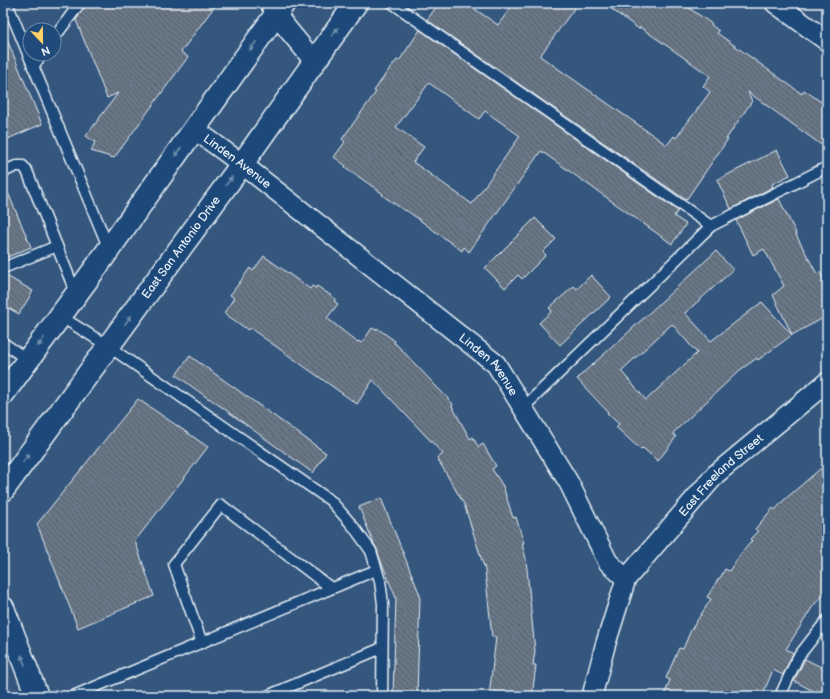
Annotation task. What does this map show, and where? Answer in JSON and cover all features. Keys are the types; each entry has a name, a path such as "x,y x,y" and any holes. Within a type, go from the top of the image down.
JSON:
{"main road":[{"name":"East San Antonio Drive","path":"3,490 242,164 356,3"},
{"path":"3,394 109,249 194,129 277,7"},
{"path":"3,608 37,696"}],"street":[{"path":"775,3 827,42"},
{"path":"277,7 314,61"},
{"name":"Linden Avenue","path":"194,129 242,164 496,364 569,483 608,562 626,579"},
{"name":"East Freeland Street","path":"626,579 716,474 827,382"},
{"path":"592,696 605,646 626,579"}],"lane":[{"path":"7,3 109,249"},
{"path":"62,27 80,3"},
{"path":"392,3 711,226"},
{"path":"33,66 36,62"},
{"path":"3,172 16,166 23,166 27,171 76,294"},
{"path":"523,408 711,226 827,167"},
{"path":"3,268 57,246"},
{"path":"60,316 108,346 331,501 353,526 370,551 380,581 383,604 382,696"},
{"path":"3,343 28,360"},
{"path":"202,643 174,564 221,506 331,588"},
{"path":"73,696 376,570"},
{"path":"780,696 798,657 827,620"},
{"path":"267,696 382,648"}],"building":[{"path":"87,3 217,3 181,52 188,57 114,158 91,151 95,142 86,136 118,93 107,98 76,20"},
{"path":"439,3 466,3 498,25 514,3 578,3 540,56 667,145 674,136 676,138 710,92 703,86 710,76 603,3 682,3 712,24 711,25 719,31 717,33 802,94 804,90 827,106 827,149 748,92 752,101 686,200 427,20"},
{"path":"3,30 42,124 3,141"},
{"path":"420,30 678,211 674,216 686,224 672,244 541,151 469,252 464,247 462,251 406,210 405,211 382,195 383,194 345,167 346,166 334,157 345,142 342,139 376,92 374,91 397,60 399,61","holes":["429,83 479,119 485,111 520,136 472,204 413,162 424,147 396,127"]},
{"path":"777,150 790,175 772,184 773,187 731,209 717,180"},
{"path":"3,181 31,247 3,259"},
{"path":"779,199 817,274 820,272 827,285 827,316 792,335 773,295 784,286 764,249 753,255 736,220"},
{"path":"535,218 556,239 543,252 546,255 522,279 518,275 505,288 485,268"},
{"path":"716,251 733,270 685,313 711,341 762,302 792,335 758,360 757,358 740,370 673,433 676,437 658,461 643,448 641,450 616,427 619,424 607,413 608,412 577,379","holes":["672,324 697,353 646,400 621,371"]},
{"path":"264,256 310,289 312,286 316,288 317,286 336,299 334,301 338,304 327,318 357,342 362,343 372,328 376,330 377,328 395,341 394,343 453,404 452,406 470,439 473,437 478,447 483,444 496,466 492,469 503,486 513,518 516,517 524,543 522,544 526,559 535,651 533,665 536,665 532,696 489,696 496,637 492,637 485,570 464,504 437,458 443,454 373,380 357,404 250,328 248,330 224,313 234,298 230,295 250,268 253,271"},
{"path":"3,274 33,291 19,314 3,305"},
{"path":"591,275 611,297 560,345 539,323 552,311 549,308 574,286 577,289"},
{"path":"190,356 326,453 313,473 176,375"},
{"path":"138,399 208,447 135,541 154,596 78,628 37,524"},
{"path":"827,463 827,591 813,606 786,649 793,653 783,675 773,670 762,696 664,696 670,680 666,678 679,648 683,649 691,630 711,599 707,597 725,569 729,571 742,552 752,541 750,539 758,531 755,529 773,508 775,510 784,500"},
{"path":"381,498 420,595 417,696 393,696 396,598 359,507"},
{"path":"805,659 827,670 827,696 823,696 794,681"}]}
